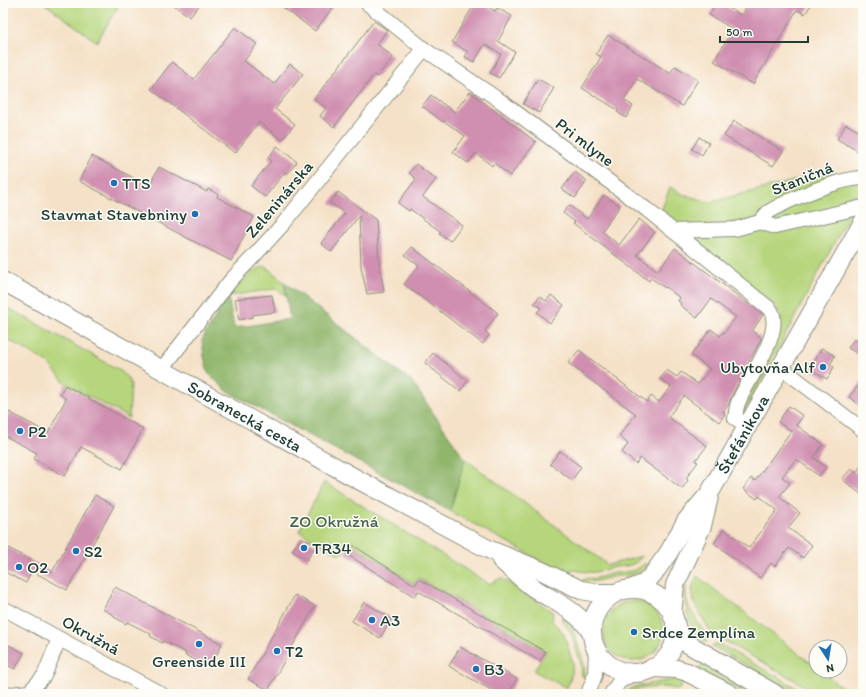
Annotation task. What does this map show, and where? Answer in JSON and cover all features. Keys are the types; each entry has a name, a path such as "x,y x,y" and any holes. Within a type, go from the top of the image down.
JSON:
{"main road":[{"name":"Štefánikova","path":"709,494 782,368 863,222"},
{"name":"Sobranecká cesta","path":"3,281 355,478 488,549 542,571 581,590 599,593 623,591"},
{"path":"709,494 686,522 669,552 649,579 641,585 623,591 605,600 597,610 594,618 594,642 600,656 612,666 628,672 671,669 687,672 730,694"},
{"path":"644,670 664,659 674,639 673,620 675,585 702,526 709,494"},
{"name":"Sobranecká cesta","path":"488,549 533,587 578,616 587,625 594,642"},
{"path":"623,591 646,591 653,594 664,602 679,634 688,644 775,694"}],"street":[{"name":"Pri mlyne","path":"367,3 424,49 502,102 646,209 770,309 774,318 770,341 738,405 735,418 748,426"},
{"name":"Zeleninárska","path":"161,370 231,280 284,223 424,49"},
{"name":"Staničná","path":"760,222 768,211 810,192 853,178 863,178"},
{"path":"673,231 735,228 760,222 775,227 863,207"},
{"path":"782,368 863,430"},
{"name":"Okružná","path":"3,608 161,694"},
{"path":"11,694 29,692 44,676 59,639"},
{"path":"588,694 595,675 594,642"},
{"path":"611,694 619,682 644,670"}],"green space":[{"path":"44,3 120,3 97,42"},
{"path":"825,173 863,173 863,189 744,413 742,411 774,342 781,317 774,305 660,214 670,187 684,195 711,202"},
{"path":"265,266 284,282 286,296 274,289 228,296 251,272"},
{"path":"284,282 412,382 465,459 450,511 227,391 208,373 202,340 228,296 234,328 290,319"},
{"path":"3,305 121,371 129,380 131,385 129,418 66,384 47,362 3,337"},
{"path":"465,459 608,565 642,556 636,563 596,572 583,572 572,569 569,576 450,511"},
{"name":"ZO Okružná","path":"324,482 489,584 501,578 553,612 552,621 563,632 573,663 572,673 567,688 534,671 545,652 474,609 418,578 415,584 350,543 343,552 339,554 299,531"},
{"path":"644,564 649,564 640,572 632,575 586,582 582,581 612,573 630,571 637,569"},
{"path":"697,576 808,661 808,679 831,679 851,694 819,694 712,634 694,604 692,588"},
{"path":"684,583 686,586 686,597 689,608 707,637 706,643 694,631 688,615 684,599"},
{"path":"633,601 649,606 654,610 658,615 663,631 658,647 654,652 649,656 633,661 617,656 612,652 608,647 603,631 608,615 612,610 617,606"},
{"path":"562,617 570,624 574,632 584,665 585,679 582,675 581,664 571,633 562,620"},
{"path":"719,644 801,690 799,694 712,646"},
{"path":"702,665 754,694 748,694 699,670"},
{"path":"678,679 684,680 678,690 667,687 659,687 639,689 628,694 623,694 637,686"}],"building":[{"path":"171,3 201,3 190,17"},
{"path":"277,3 336,3 315,31"},
{"path":"475,3 482,3 495,11 497,8 512,16 498,41 515,52 499,78 490,73 501,54 485,44 474,62 465,57 468,52 452,42"},
{"path":"716,3 720,3 741,15 749,3 812,3 805,14 797,10 753,84 714,61 733,29 709,15"},
{"path":"374,21 387,30 377,44 393,57 377,77 374,75 334,127 320,116 326,108 314,99"},
{"path":"235,27 257,44 244,61 274,84 290,64 303,74 275,109 295,124 282,140 259,122 235,153 151,89 172,62 194,79"},
{"path":"608,35 670,73 675,66 698,80 682,106 637,79 624,100 633,106 626,118 617,112 618,110 582,88 601,57 596,54"},
{"path":"538,79 554,88 539,113 523,104"},
{"path":"470,92 536,142 510,176 494,163 492,166 476,153 468,163 453,152 465,136 422,106 431,95 454,112"},
{"path":"734,121 783,151 773,166 724,136"},
{"path":"846,124 863,134 863,154 837,139"},
{"path":"699,137 709,143 702,155 692,149"},
{"path":"277,146 297,162 287,174 285,172 265,197 251,186 271,161 268,158"},
{"name":"Stavmat Stavebniny","path":"92,156 149,186 159,167 207,192 208,189 218,194 217,197 254,217 231,261 79,181"},
{"path":"416,164 436,179 423,197 462,225 450,241 439,233 441,232 410,209 409,211 398,203 416,179 409,173"},
{"path":"575,172 587,181 575,198 562,189"},
{"path":"338,192 376,220 379,261 384,292 367,294 361,267 359,216 331,252 321,243 345,213 330,203"},
{"path":"604,195 620,206 602,231 619,245 639,219 655,232 637,255 658,271 675,248 763,315 752,331 761,338 760,341 732,395 729,404 723,412 725,414 719,422 684,396 668,417 707,446 695,461 698,462 686,478 688,480 682,489 640,458 636,464 622,452 628,444 619,436 636,414 568,363 579,350 647,402 651,396 659,402 671,387 660,379 667,370 677,377 681,372 698,384 710,369 691,355 711,329 720,336 736,317 711,299 697,318 680,305 681,303 678,301 680,298 666,287 665,288 651,278 649,281 573,223 575,222 563,213 569,205 587,219"},
{"path":"412,247 498,313 485,331 489,335 483,344 404,284 419,266 405,255"},
{"path":"272,295 275,312 252,315 253,317 239,320 235,299"},
{"path":"551,295 564,305 550,323 537,312 541,308 534,303 540,296 546,301"},
{"path":"854,339 863,345 863,357 848,348"},
{"path":"822,348 835,356 830,365 834,367 827,379 812,370 811,366"},
{"path":"433,353 468,381 460,391 425,363"},
{"path":"863,380 863,408 849,397"},
{"path":"65,385 143,429 122,469 81,447 65,476 34,459 37,453 3,435 3,423 9,412 48,433 66,399 60,394"},
{"path":"789,406 803,416 796,425 823,444 814,458 826,467 819,476 796,459 782,477 790,483 779,497 800,513 788,528 812,545 803,558 789,548 775,566 771,563 760,578 714,543 724,529 749,548 777,510 759,496 757,499 743,489 751,478 755,481 791,431 778,422"},
{"path":"560,451 581,467 572,480 550,464"},
{"path":"863,463 863,496 842,479 851,469 856,473"},
{"name":"S2","path":"95,495 114,506 67,590 32,571 26,583 3,571 3,545 52,572"},
{"name":"TR34","path":"301,537 316,545 307,560 292,551"},
{"path":"351,544 415,585 419,579 546,652 540,661 418,591 415,597 345,553"},
{"path":"115,587 222,644 211,666 199,660 198,662 185,655 186,653 163,641 162,643 150,636 151,634 127,622 126,624 103,609"},
{"name":"T2","path":"295,595 315,606 268,690 248,679"},
{"name":"A3","path":"364,602 392,619 380,638 352,621"},
{"path":"3,642 24,653 15,669 3,663"},
{"name":"B3","path":"460,647 517,679 508,694 498,694 449,666"}],"place":[{"name":"TTS","path":"114,183"},
{"name":"Stavmat Stavebniny","path":"195,214"},
{"name":"Ubytovňa Alf","path":"823,367"},
{"name":"P2","path":"20,431"},
{"name":"TR34","path":"304,548"},
{"name":"S2","path":"76,551"},
{"name":"O2","path":"19,567"},
{"name":"A3","path":"372,620"},
{"name":"Srdce Zemplína","path":"634,632"},
{"name":"Greenside III","path":"199,644"},
{"name":"T2","path":"277,651"},
{"name":"B3","path":"476,669"}]}
